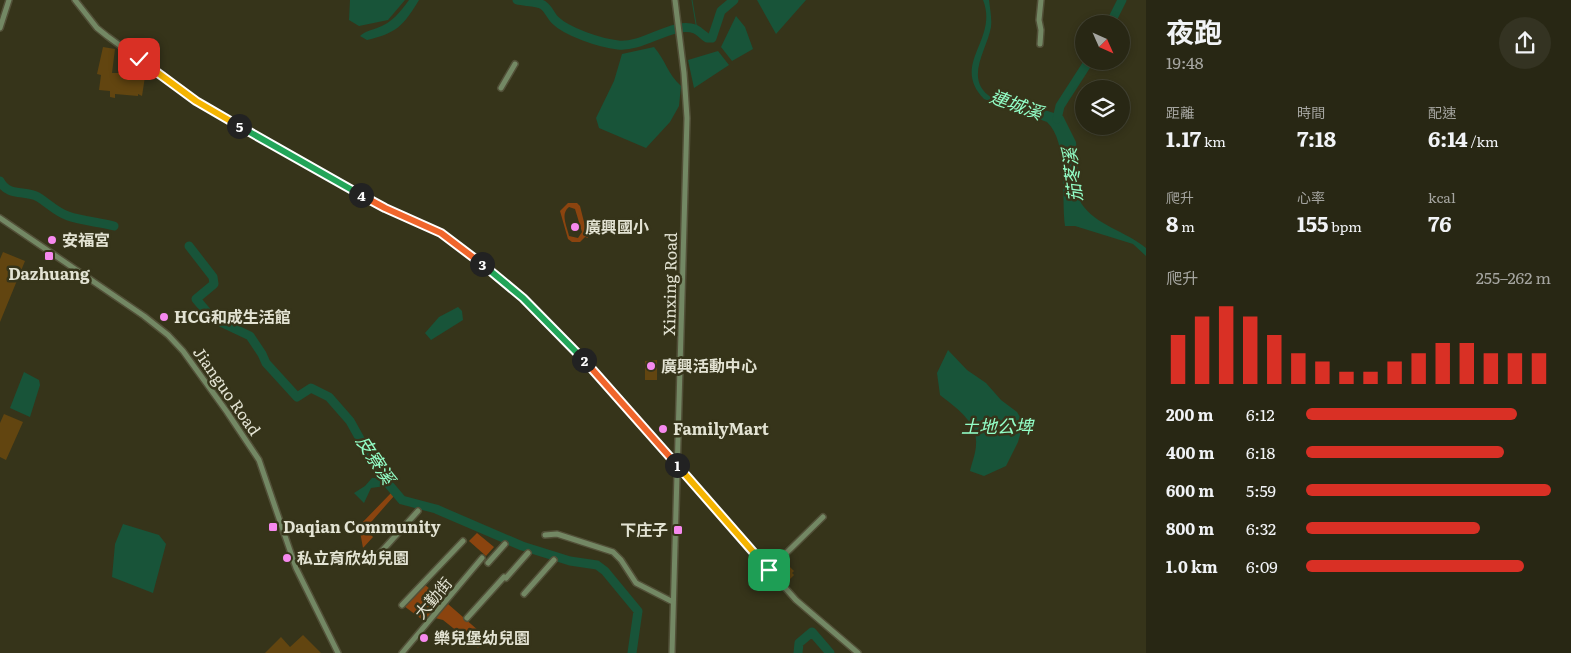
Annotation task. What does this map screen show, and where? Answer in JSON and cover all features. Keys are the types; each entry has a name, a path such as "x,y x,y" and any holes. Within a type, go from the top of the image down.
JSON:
{"street":[{"path":"0,28 9,0"},
{"path":"75,0 102,32 196,101 385,208 432,228 478,261 523,298 544,318 678,466 796,600 858,653"},
{"name":"Xinxing Road","path":"672,653 687,118 675,0"},
{"path":"1040,44 1038,42 1041,30 1039,20 1041,0"},
{"path":"501,88 515,64"},
{"name":"Jianguo Road","path":"0,218 140,313 168,335 183,351 259,460 296,568 338,653"},
{"path":"371,563 418,511"},
{"path":"769,570 823,517"},
{"path":"545,535 557,534 613,552 622,560 636,583 673,602"},
{"path":"402,605 463,541"},
{"path":"488,563 505,544"},
{"path":"467,618 528,553"},
{"name":"大勤街","path":"402,653 482,558"},
{"path":"524,594 554,560"}],"shaded area":[{"path":"568,203 577,203 580,206 588,238 585,237 580,242 572,242 568,239 560,211","holes":["569,207 575,209 582,232 578,238 569,236 565,220 566,210"]},
{"path":"391,493 394,496 365,529 373,537 363,548 359,526"},
{"path":"477,533 494,547 486,556 469,541"},
{"path":"424,584 443,600 424,621 404,606"},
{"path":"448,604 487,638 478,648 443,620 435,618"}],"water":[{"path":"350,0 405,0 388,20 359,26 349,20"},
{"path":"409,0 419,0 398,27 386,34 367,40 360,36 391,20"},
{"path":"757,0 806,0 776,34"},
{"path":"983,0 989,0 991,27 979,64 979,83 983,91 992,98 1002,102 1037,108 1063,116 1076,142 1081,203 1087,211 1103,223 1146,248 1146,256 1133,244 1075,226 1065,226 1063,171 1059,143 1054,131 1047,122 984,99 975,86 972,74 973,63 985,27 986,14"},
{"path":"736,16 745,27 753,49 732,61 721,47"},
{"path":"654,47 681,86 679,106 670,122 646,148 599,128 596,118 614,81 622,54"},
{"path":"718,51 729,65 694,88 688,60"},
{"path":"458,307 462,311 463,320 431,340 425,333 439,317"},
{"name":"土地公埤","path":"948,350 967,370 986,383 1001,400 1017,412 1021,419 1022,428 1018,442 1006,466 984,476 970,471 976,447 976,436 973,429 964,416 940,395 937,373"},
{"path":"24,372 39,380 40,385 30,417 10,408"},
{"path":"372,478 379,478 385,486 371,488 364,503 354,493 365,486"},
{"path":"123,524 159,535 166,544 153,593 112,577 115,544"}],"building":[{"path":"103,47 115,49 112,73 130,73 132,62 121,55 123,53 146,70 142,96 138,94 138,96 115,94 115,98 110,97 110,91 99,90 101,75 97,74"},
{"path":"3,252 25,261 0,322 0,259"},
{"name":"廣興活動中心","path":"657,360 657,380 645,380 645,361"},
{"path":"4,414 23,422 6,460 0,457 0,423"},
{"path":"785,562 794,571 792,573 794,575 789,580 778,569"},
{"path":"303,635 321,653 265,653 281,637 290,647"}],"waterway":[{"path":"517,0 543,5 555,20 575,33 618,45 637,43 668,31 686,28 695,29 707,38 712,38 721,11 734,0"},
{"path":"692,0 697,30"},
{"path":"1114,15 1122,0"},
{"path":"1057,119 1060,106 1083,70"},
{"name":"皮寮溪","path":"0,181 7,189 38,197 68,216 114,226"},
{"name":"皮寮溪","path":"189,246 213,277 214,284 196,299 212,318 250,336 266,363 297,397 311,388 329,397 350,421 379,473 402,500 436,509 522,546 570,561 597,565 605,571 638,611 632,653"},
{"name":"皮寮溪","path":"798,653 799,643 812,632 830,653"}],"place":[{"name":"廣興國小","path":"575,227"},
{"name":"安福宮","path":"52,240"},
{"name":"Dazhuang","path":"49,256"},
{"name":"HCG和成生活館","path":"164,317"},
{"name":"廣興活動中心","path":"651,366"},
{"name":"FamilyMart","path":"663,429"},
{"name":"Daqian Community","path":"273,527"},
{"name":"下庄子","path":"678,530"},
{"name":"私立育欣幼兒園","path":"287,558"},
{"name":"樂兒堡幼兒園","path":"424,638"}],"route":[{"path":"139,59 196,101 385,208 441,233 478,261 544,318 769,570"}],"water label":[{"name":"連城溪","path":"1016,105"},
{"name":"茄苳溪","path":"1073,175"}]}
